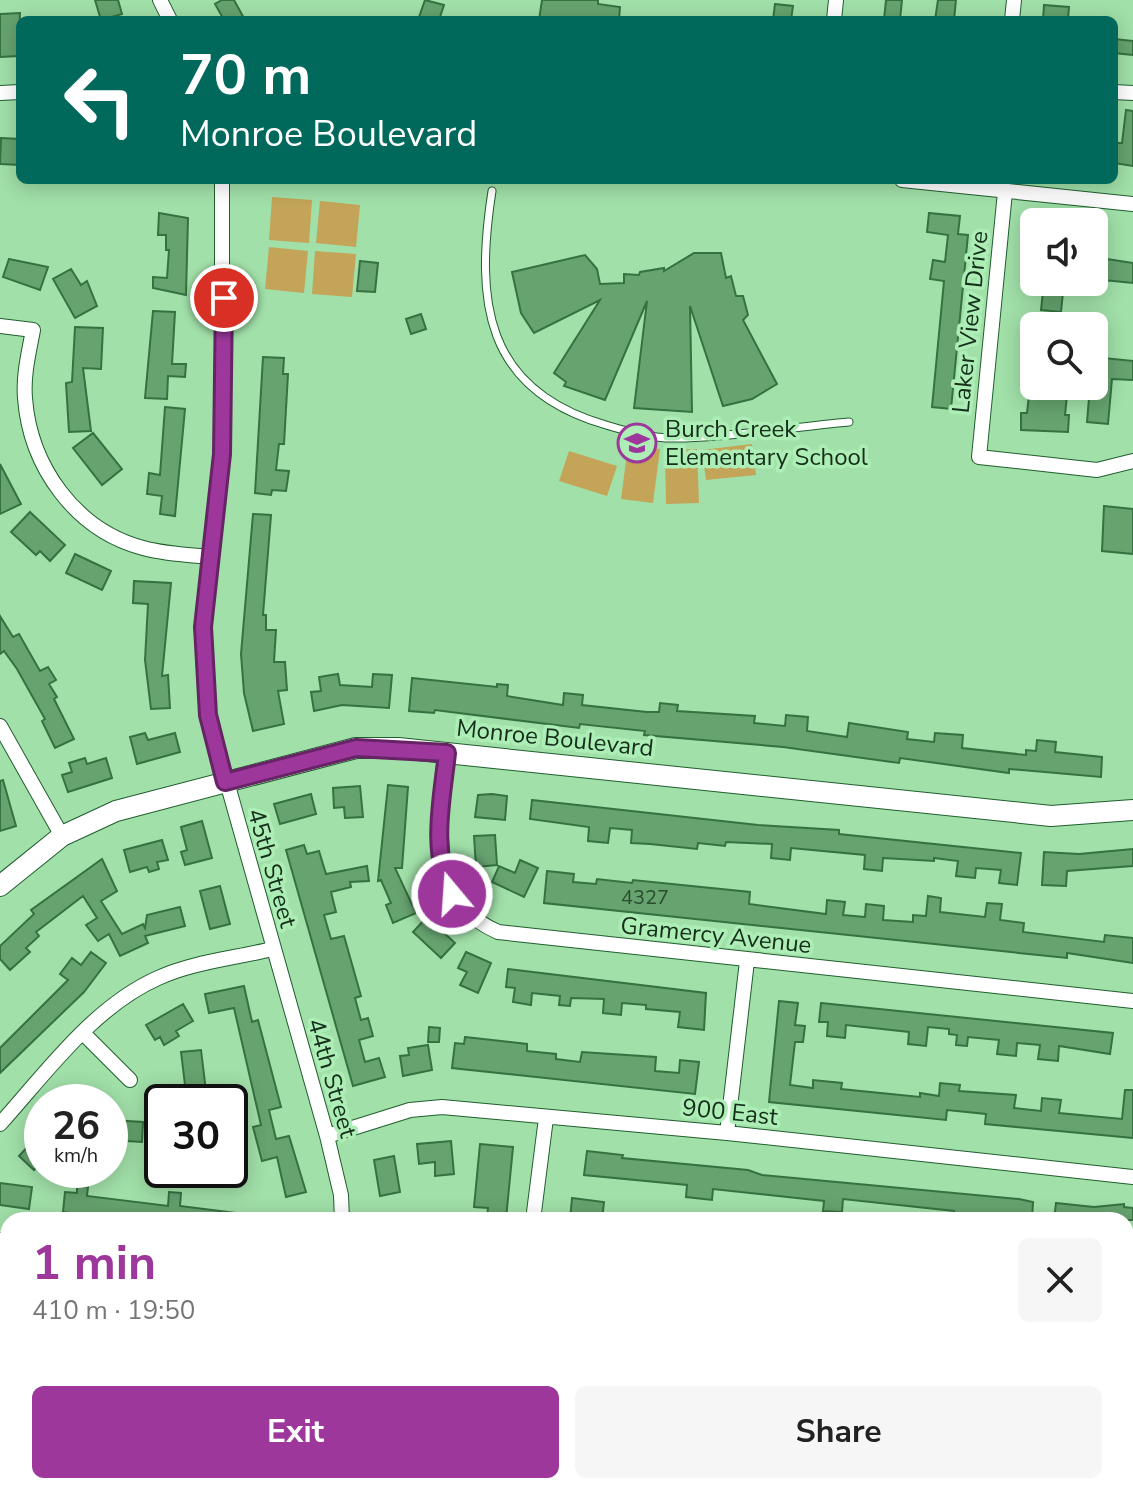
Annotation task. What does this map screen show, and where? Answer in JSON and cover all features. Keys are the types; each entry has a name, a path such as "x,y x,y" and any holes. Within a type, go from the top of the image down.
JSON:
{"street":[{"name":"45th Street","path":"222,184 222,454 203,627 204,670 208,715 272,949"},
{"path":"936,184 1133,204"},
{"name":"Laker View Drive","path":"1005,192 979,457 1097,470 1133,461"},
{"path":"0,326 33,330 26,373 28,418 34,447 47,475 65,499 92,523 140,547 211,557"},
{"path":"0,726 62,836"},
{"name":"Monroe Boulevard","path":"0,886 62,836 116,811 356,748 447,753 1051,816 1133,810"},
{"name":"Gramercy Avenue","path":"447,753 440,830 443,877 465,910 482,924 521,937 1133,1001"},
{"path":"0,1124 83,1033 127,995 160,977 272,949"},
{"name":"44th Street","path":"272,949 327,1136 341,1195 342,1212"},
{"path":"727,1133 747,961"},
{"path":"83,1033 130,1080"},
{"name":"900 East","path":"327,1136 410,1110 442,1107 727,1133 1133,1177"},
{"path":"534,1212 546,1118"}],"lane":[{"path":"492,191 482,267 491,323 510,362 540,396 571,415 663,438 849,422"}],"shaded area":[{"path":"272,197 312,200 309,243 269,240"},
{"path":"320,201 360,205 356,247 316,243"},
{"path":"269,247 308,251 304,293 265,289"},
{"path":"315,251 356,254 352,297 312,294"},
{"path":"752,444 756,475 706,480 702,450"},
{"path":"628,446 660,449 653,503 621,499"},
{"path":"697,449 699,503 666,504 665,450"},
{"path":"569,451 617,466 607,496 559,481"}],"building":[{"path":"95,0 118,0 122,14 100,16"},
{"path":"222,0 234,0 243,16 222,16 215,4"},
{"path":"425,0 444,5 440,16 419,16"},
{"path":"542,0 598,0 598,4 620,7 619,16 540,16"},
{"path":"886,0 902,0 900,16 884,16"},
{"path":"938,0 956,0 954,16 936,16"},
{"path":"775,4 793,6 792,16 774,16"},
{"path":"1044,5 1069,7 1068,16 1043,16"},
{"path":"20,13 16,16 16,56 0,57 0,14"},
{"path":"1118,39 1133,41 1133,55 1118,53"},
{"path":"1126,110 1133,111 1133,166 1118,164 1118,143 1122,143"},
{"path":"1,138 16,139 16,165 0,164"},
{"path":"159,213 188,218 186,295 153,288 153,277 167,278 169,250 166,250 166,235 158,235"},
{"path":"929,213 960,216 958,234 968,235 951,409 932,407 944,281 930,279 933,260 945,262 948,235 927,232"},
{"name":"Burch Creek Elementary School","path":"694,253 721,253 726,278 731,276 736,296 743,296 748,315 743,320 777,384 752,399 723,406 690,306 692,412 634,408 647,301 605,400 564,386 566,382 554,373 600,300 534,333 521,313 512,272 585,255 597,269 600,284 624,283 624,274 639,275 640,272 664,268 664,271"},
{"path":"9,259 48,267 40,290 3,277"},
{"path":"1108,259 1133,263 1133,283 1108,280"},
{"path":"360,261 378,263 375,292 357,291"},
{"path":"71,269 81,285 87,281 97,306 75,318 53,279"},
{"path":"1042,296 1063,296 1061,312 1041,310"},
{"path":"153,311 175,312 172,364 186,364 185,377 168,376 167,399 145,398"},
{"path":"421,314 426,329 411,334 406,319"},
{"path":"75,327 103,328 101,369 83,368 91,431 69,432 66,383 72,382"},
{"path":"263,357 284,358 283,374 288,374 284,444 279,444 276,470 289,471 286,491 272,490 271,495 255,493"},
{"path":"1108,358 1133,361 1133,380 1112,379 1108,424 1087,422 1089,400 1108,400"},
{"path":"1028,400 1067,400 1068,432 1021,430 1021,413 1027,413"},
{"path":"165,407 185,409 175,516 160,514 162,496 147,494 149,473 160,475"},
{"path":"93,433 122,469 102,485 73,448"},
{"path":"0,464 21,504 0,514"},
{"path":"1104,506 1133,509 1133,554 1102,551"},
{"path":"30,512 65,545 50,561 40,551 36,555 11,532"},
{"path":"253,514 271,515 263,615 266,615 266,630 276,630 274,662 285,662 287,690 278,691 284,724 253,731 244,693 241,654"},
{"path":"75,554 111,571 102,590 66,573"},
{"path":"134,581 171,583 162,676 168,675 170,708 151,709 145,660 148,604 133,603"},
{"path":"0,616 13,637 19,634 40,671 48,667 56,680 49,684 74,739 55,748 42,721 45,719 17,669 4,651 0,654"},
{"path":"338,674 340,685 372,687 373,674 392,675 389,708 342,705 314,711 311,692 321,691 319,677"},
{"path":"412,678 497,687 497,684 508,685 507,696 563,705 564,693 583,695 582,705 659,712 660,703 678,705 677,711 755,716 754,723 785,726 786,715 808,717 807,731 847,737 849,723 908,732 907,739 934,742 935,733 963,735 962,748 1026,755 1026,750 1036,751 1037,740 1056,742 1055,752 1102,757 1101,777 1009,769 1009,773 900,758 899,763 783,747 644,735 645,731 580,724 579,728 435,710 434,713 409,711"},
{"path":"145,733 148,740 175,733 180,752 137,764 130,737"},
{"path":"85,758 87,764 106,758 112,778 68,792 62,775 72,772 69,763"},
{"path":"3,780 16,826 0,831 0,781"},
{"path":"388,785 408,787 402,868 395,868 416,913 393,923 386,905 391,903 381,880 378,881"},
{"path":"360,786 363,817 345,818 344,807 334,808 333,788"},
{"path":"311,794 316,814 280,824 274,804"},
{"path":"478,795 507,796 505,820 475,817"},
{"path":"532,800 758,825 839,830 839,834 1021,853 1017,885 999,883 1001,870 976,868 975,878 956,876 958,861 934,858 934,861 883,858 882,871 864,869 865,855 791,848 790,860 771,858 772,844 726,842 725,846 698,843 697,849 631,843 632,830 610,828 608,843 588,841 589,827 530,819"},
{"path":"202,821 212,858 185,865 181,852 187,850 181,827"},
{"path":"495,835 497,865 476,867 474,836"},
{"path":"162,840 168,860 157,862 159,869 149,872 147,867 130,872 124,850"},
{"path":"304,845 307,854 319,851 326,874 367,866 369,881 350,882 351,887 331,892 336,912 324,915 331,939 344,936 361,996 355,998 361,1020 368,1018 373,1036 359,1040 365,1062 379,1058 385,1077 353,1086 286,850"},
{"path":"1133,849 1133,866 1067,871 1066,886 1042,885 1044,852 1079,854"},
{"path":"102,859 117,891 101,901 122,934 143,924 145,928 147,915 180,907 185,926 145,936 148,943 120,956 109,934 98,941 86,925 97,918 83,896 36,932 39,936 26,948 30,952 10,970 0,959 0,946 34,914 31,910"},
{"path":"520,860 538,868 524,897 492,882 499,866 515,873"},
{"path":"547,871 574,874 573,882 596,884 597,879 632,883 633,880 750,892 749,904 826,914 827,900 845,902 843,915 865,917 866,904 884,906 883,920 913,922 913,915 926,916 928,896 941,898 940,912 985,917 987,903 1002,904 1000,920 1024,923 1023,932 1104,942 1105,935 1133,938 1133,963 1067,953 1067,958 544,903"},
{"path":"220,886 230,924 210,929 200,891"},
{"path":"427,917 455,943 441,958 413,932"},
{"path":"91,952 106,963 84,992 0,1073 0,1048 68,980 60,974 72,958 81,965"},
{"path":"466,952 491,963 478,993 460,985 467,972 458,968"},
{"path":"508,969 706,993 704,1030 678,1027 680,1012 646,1009 646,1005 622,1003 621,1015 603,1013 604,999 571,998 570,1006 559,1005 560,996 532,993 531,1005 513,1002 515,988 506,987"},
{"path":"244,986 252,1022 258,1020 281,1107 269,1110 276,1139 289,1136 306,1192 286,1197 277,1157 262,1161 253,1127 261,1125 234,1008 209,1013 205,994"},
{"path":"779,1001 798,1003 795,1025 805,1026 803,1042 795,1042 790,1085 813,1088 813,1080 842,1083 841,1089 920,1097 920,1093 939,1096 940,1083 960,1085 959,1091 1016,1095 1014,1108 1041,1111 1042,1098 1061,1100 1059,1113 1122,1119 1125,1090 1133,1090 1133,1138 985,1124 986,1114 947,1110 946,1120 769,1102"},
{"path":"821,1003 1113,1033 1110,1054 1059,1046 1058,1061 1038,1059 1040,1045 1017,1043 1016,1056 997,1054 999,1040 968,1037 967,1046 956,1045 957,1035 949,1034 949,1029 928,1027 926,1046 908,1044 909,1032 846,1025 845,1038 827,1036 828,1022 819,1022"},
{"path":"183,1004 193,1021 176,1031 179,1036 164,1045 160,1037 155,1040 146,1025"},
{"path":"429,1027 440,1028 439,1042 428,1042"},
{"path":"465,1037 527,1044 527,1051 556,1054 556,1059 580,1062 582,1052 656,1057 655,1071 679,1073 680,1060 699,1062 695,1094 452,1068 455,1043 464,1044"},
{"path":"428,1045 432,1070 403,1076 400,1056 409,1055 408,1048"},
{"path":"201,1050 205,1084 185,1084 181,1052"},
{"path":"128,1121 143,1122 142,1142 128,1141"},
{"path":"451,1141 454,1174 435,1176 435,1162 419,1164 417,1144"},
{"path":"480,1144 513,1147 507,1212 488,1212 488,1208 474,1207"},
{"path":"587,1151 623,1155 622,1158 748,1170 762,1175 1019,1199 1033,1202 1032,1212 954,1212 843,1199 842,1212 823,1211 824,1201 713,1189 712,1200 686,1197 687,1185 584,1175"},
{"path":"394,1156 400,1192 380,1196 374,1160"},
{"path":"0,1183 32,1188 29,1209 0,1205"},
{"path":"77,1188 88,1188 87,1196 168,1206 169,1192 181,1193 180,1206 227,1212 63,1212 65,1192 77,1193"},
{"path":"572,1198 604,1202 603,1212 571,1212"},
{"path":"1056,1203 1094,1207 1124,1204 1124,1207 1133,1208 1133,1212 1055,1212"}],"place":[{"name":"Burch Creek Elementary School","path":"637,443"}],"route":[{"path":"224,298 222,454 203,627 208,715 225,782 356,748 447,753 440,854 443,877 452,894"}]}
